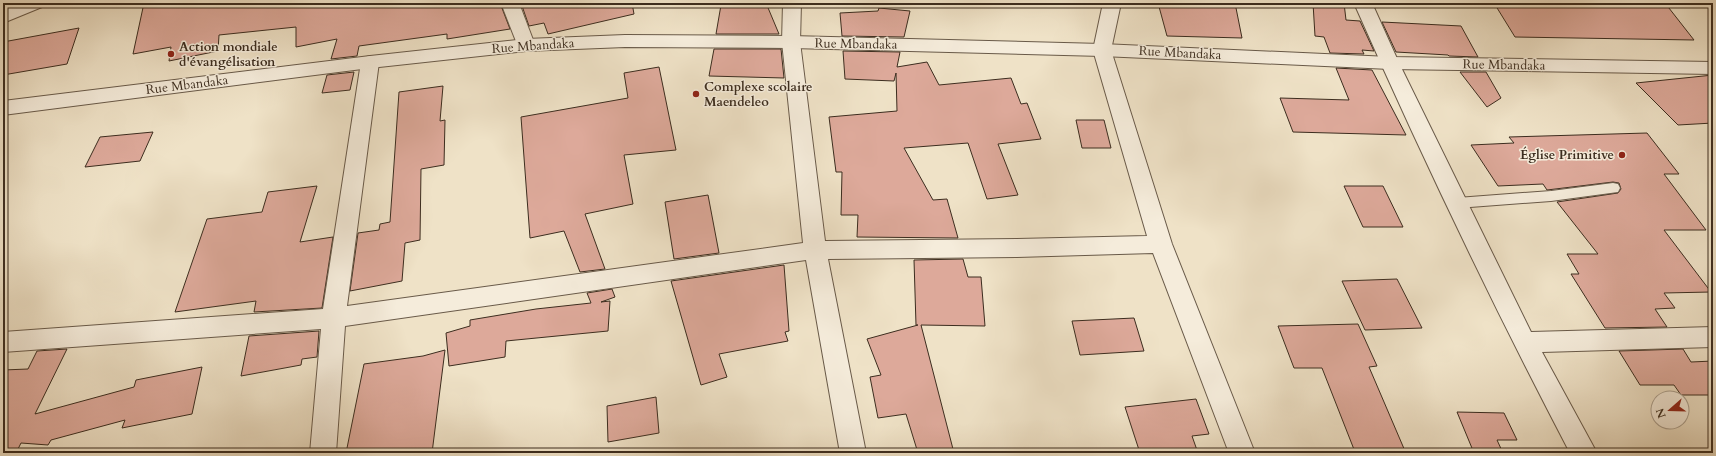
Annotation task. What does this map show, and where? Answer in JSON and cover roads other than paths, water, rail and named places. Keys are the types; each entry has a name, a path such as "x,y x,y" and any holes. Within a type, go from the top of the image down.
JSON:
{"street":[{"path":"3,17 36,3"},
{"path":"510,3 526,45"},
{"path":"792,3 791,42 815,250 853,453"},
{"path":"1112,3 1102,50 1161,244 1242,453"},
{"path":"1363,3 1390,63 1524,342 1584,453"},
{"name":"Rue Mbandaka","path":"3,108 370,62 526,45 625,41 791,42 1102,50 1390,63 1713,68"},
{"path":"323,453 334,318 370,62"},
{"path":"3,342 334,318 815,250 1017,248 1161,244"},
{"path":"1524,342 1713,337"}],"lane":[{"path":"1457,203 1552,196 1613,188"}],"place":[{"name":"Action mondiale d'évangélisation","path":"171,54"},
{"name":"Complexe scolaire Maendeleo","path":"696,94"},
{"name":"Église Primitive","path":"1622,155"}]}
